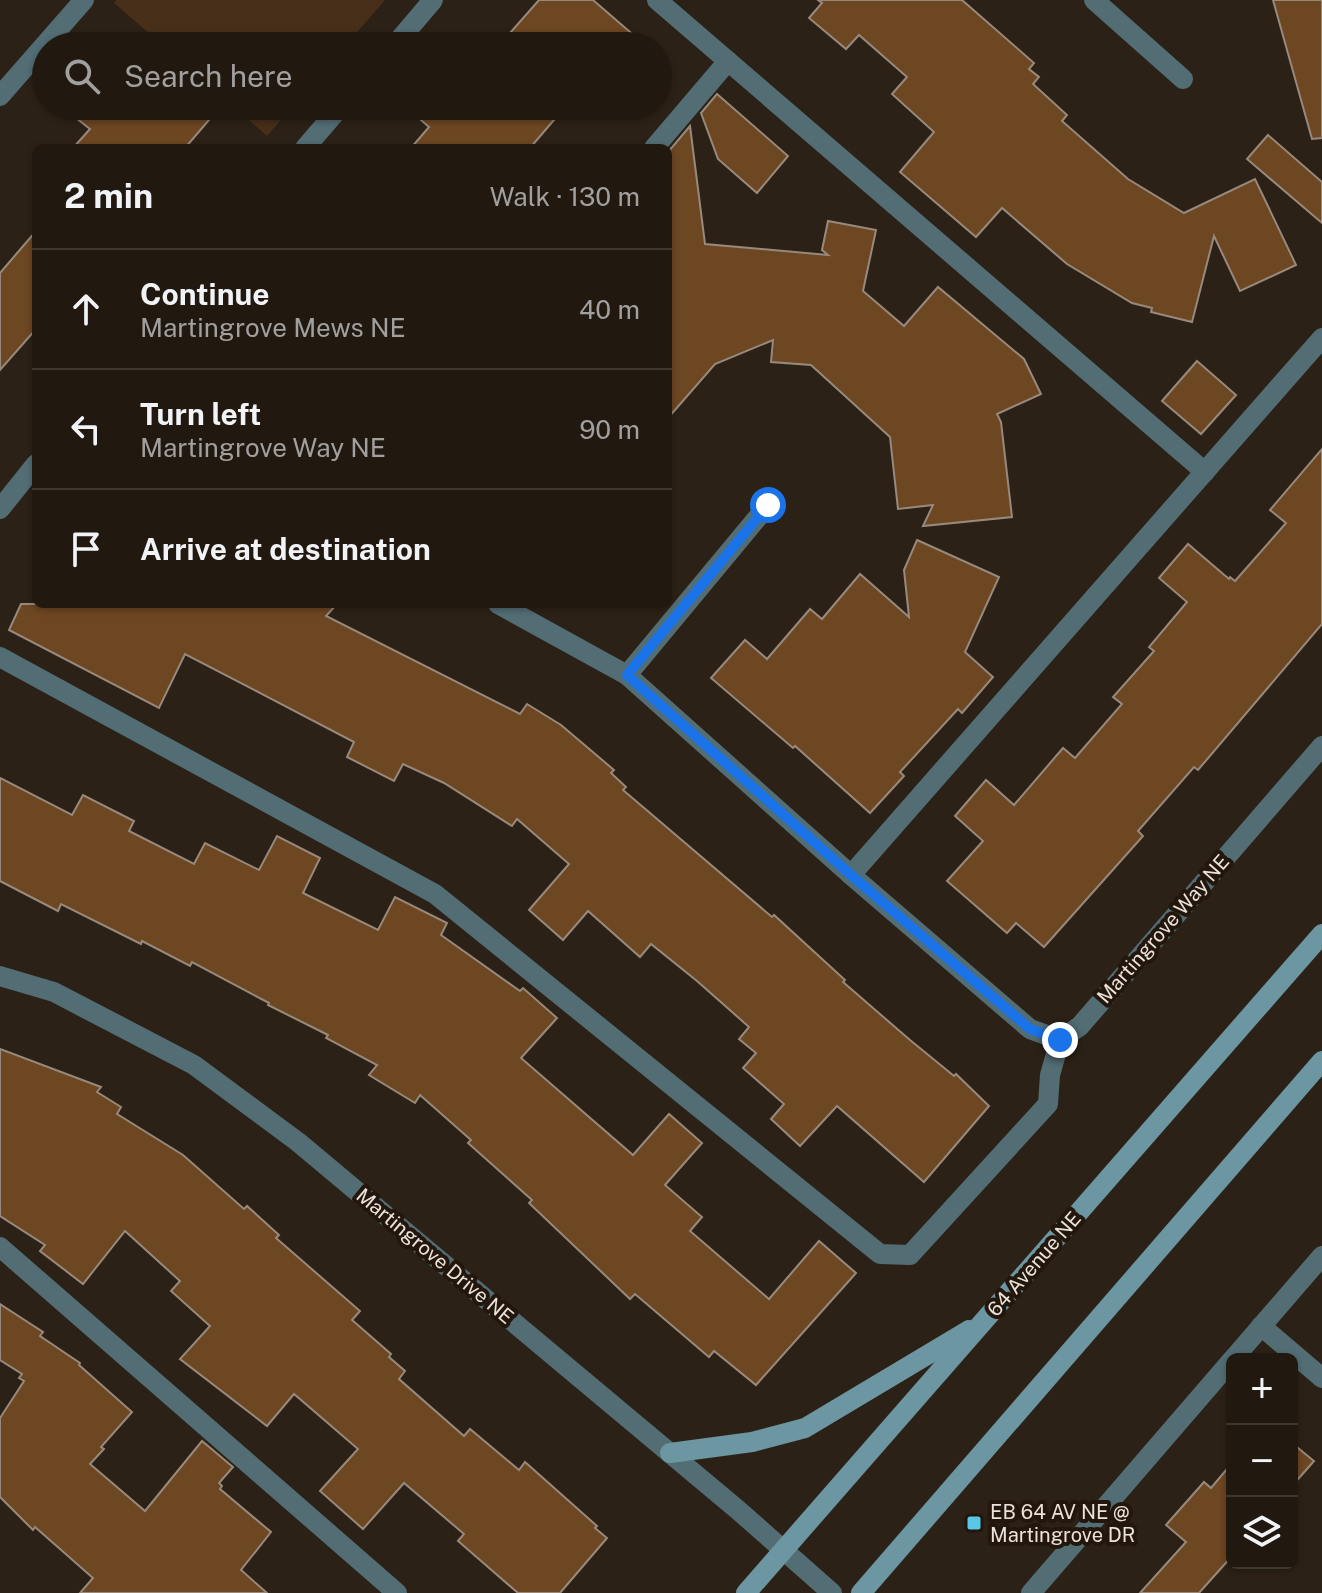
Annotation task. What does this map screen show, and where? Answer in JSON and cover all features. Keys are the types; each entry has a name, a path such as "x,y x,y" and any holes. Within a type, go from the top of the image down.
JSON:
{"main road":[{"name":"64 Avenue NE","path":"746,1593 1322,934"},
{"path":"861,1593 1322,1061"},
{"path":"670,1453 752,1442 805,1428 986,1320"}],"street":[{"path":"56,32 84,0"},
{"path":"406,32 433,0"},
{"path":"657,0 1205,472"},
{"path":"1094,0 1183,79"},
{"path":"0,96 32,59"},
{"path":"657,144 728,61"},
{"path":"308,144 329,120"},
{"path":"851,875 1322,338"},
{"path":"0,509 32,469"},
{"path":"627,675 768,505"},
{"path":"0,657 435,894 880,1254 910,1255 1048,1104 1050,1075 1060,1040 1030,1029 851,875 627,675 505,608"},
{"name":"Martingrove Way NE","path":"1060,1040 1080,1026 1322,746"},
{"name":"Martingrove Drive NE","path":"0,976 54,992 194,1065 298,1142 670,1453 832,1593"},
{"path":"0,1247 397,1593"},
{"path":"1237,1353 1322,1256"},
{"path":"1261,1326 1322,1378"},
{"path":"1031,1593 1226,1366"}],"shaded area":[{"path":"116,0 385,0 357,32 148,32 114,3"},
{"path":"249,120 281,120 267,136"}],"building":[{"path":"539,0 593,0 630,32 511,32"},
{"path":"818,0 962,0 1034,63 1029,69 1039,77 1033,84 1067,115 1062,121 1128,179 1184,213 1255,179 1296,265 1240,291 1214,236 1192,322 1151,312 1152,308 1132,303 1067,264 1002,208 976,237 900,172 934,132 892,94 907,77 859,35 846,49 809,18 822,3"},
{"path":"1273,0 1322,0 1322,138 1312,139"},
{"path":"717,94 788,156 757,193 718,159 701,113"},
{"path":"79,120 209,120 188,144 77,144 90,129"},
{"path":"421,120 554,120 533,144 414,144 429,127"},
{"path":"690,126 705,244 828,255 822,250 828,221 876,230 863,291 904,326 938,287 1024,359 1041,394 997,414 1001,422 1012,517 923,526 933,505 898,509 890,437 811,365 771,362 773,340 715,364 672,413 672,147"},
{"path":"1268,135 1322,182 1322,223 1247,159"},
{"path":"32,236 32,334 0,370 0,273"},
{"path":"1197,361 1236,395 1201,434 1162,401"},
{"path":"1322,449 1322,624 1198,770 1194,767 1138,831 1143,836 1044,947 1016,923 1007,933 947,881 983,841 955,816 986,780 1014,805 1063,748 1075,758 1122,704 1113,697 1154,651 1149,647 1187,602 1159,578 1188,544 1235,581 1286,523 1270,510"},
{"path":"917,540 999,577 965,652 993,677 962,713 958,709 900,772 904,776 870,813 795,746 793,748 711,678 745,640 767,659 810,609 822,619 860,574 909,617 904,570"},
{"path":"21,604 32,604 32,608 333,608 326,616 520,714 527,704 561,725 614,770 611,773 626,787 623,790 772,917 774,915 845,980 843,982 954,1076 956,1074 989,1106 924,1182 837,1106 800,1146 771,1119 784,1104 743,1068 756,1053 739,1039 749,1027 697,981 651,944 640,957 588,911 563,940 529,910 569,864 517,819 512,826 444,783 403,764 394,781 347,757 354,742 185,654 159,708 9,630"},
{"path":"0,778 72,815 83,795 134,821 129,831 194,864 205,843 259,870 277,836 320,858 303,893 378,930 395,897 447,923 441,935 520,991 523,988 557,1018 521,1058 633,1155 669,1114 702,1143 665,1185 702,1217 690,1231 769,1299 819,1241 856,1273 756,1385 714,1351 709,1357 635,1294 630,1299 529,1203 532,1200 468,1143 471,1140 420,1095 415,1103 369,1075 377,1065 192,962 190,966 61,904 58,911 0,881"},
{"path":"0,1049 101,1087 97,1092 121,1107 117,1114 183,1155 244,1209 247,1206 279,1235 276,1238 360,1311 352,1320 391,1354 389,1357 405,1371 399,1379 464,1436 470,1429 519,1470 525,1462 597,1526 595,1528 607,1538 560,1593 518,1593 458,1541 464,1534 404,1483 363,1529 320,1491 358,1449 294,1394 267,1426 180,1359 210,1326 171,1291 180,1281 125,1231 83,1284 40,1251 45,1245 0,1216"},
{"path":"0,1304 43,1332 40,1336 80,1363 132,1412 90,1464 145,1511 202,1441 233,1467 219,1483 222,1486 220,1489 271,1532 241,1570 267,1593 80,1593 93,1578 35,1527 33,1530 0,1497 0,1418 24,1381 19,1378 22,1374 0,1360"},
{"path":"1298,1448 1314,1461 1298,1479"},
{"path":"1226,1470 1226,1563 1199,1593 1140,1593 1186,1542 1166,1525 1204,1482 1211,1488"}],"place":[{"name":"EB 64 AV NE @ Martingrove DR","path":"974,1523"}],"route":[{"path":"768,505 627,675 851,875 1030,1029 1060,1040"}]}
